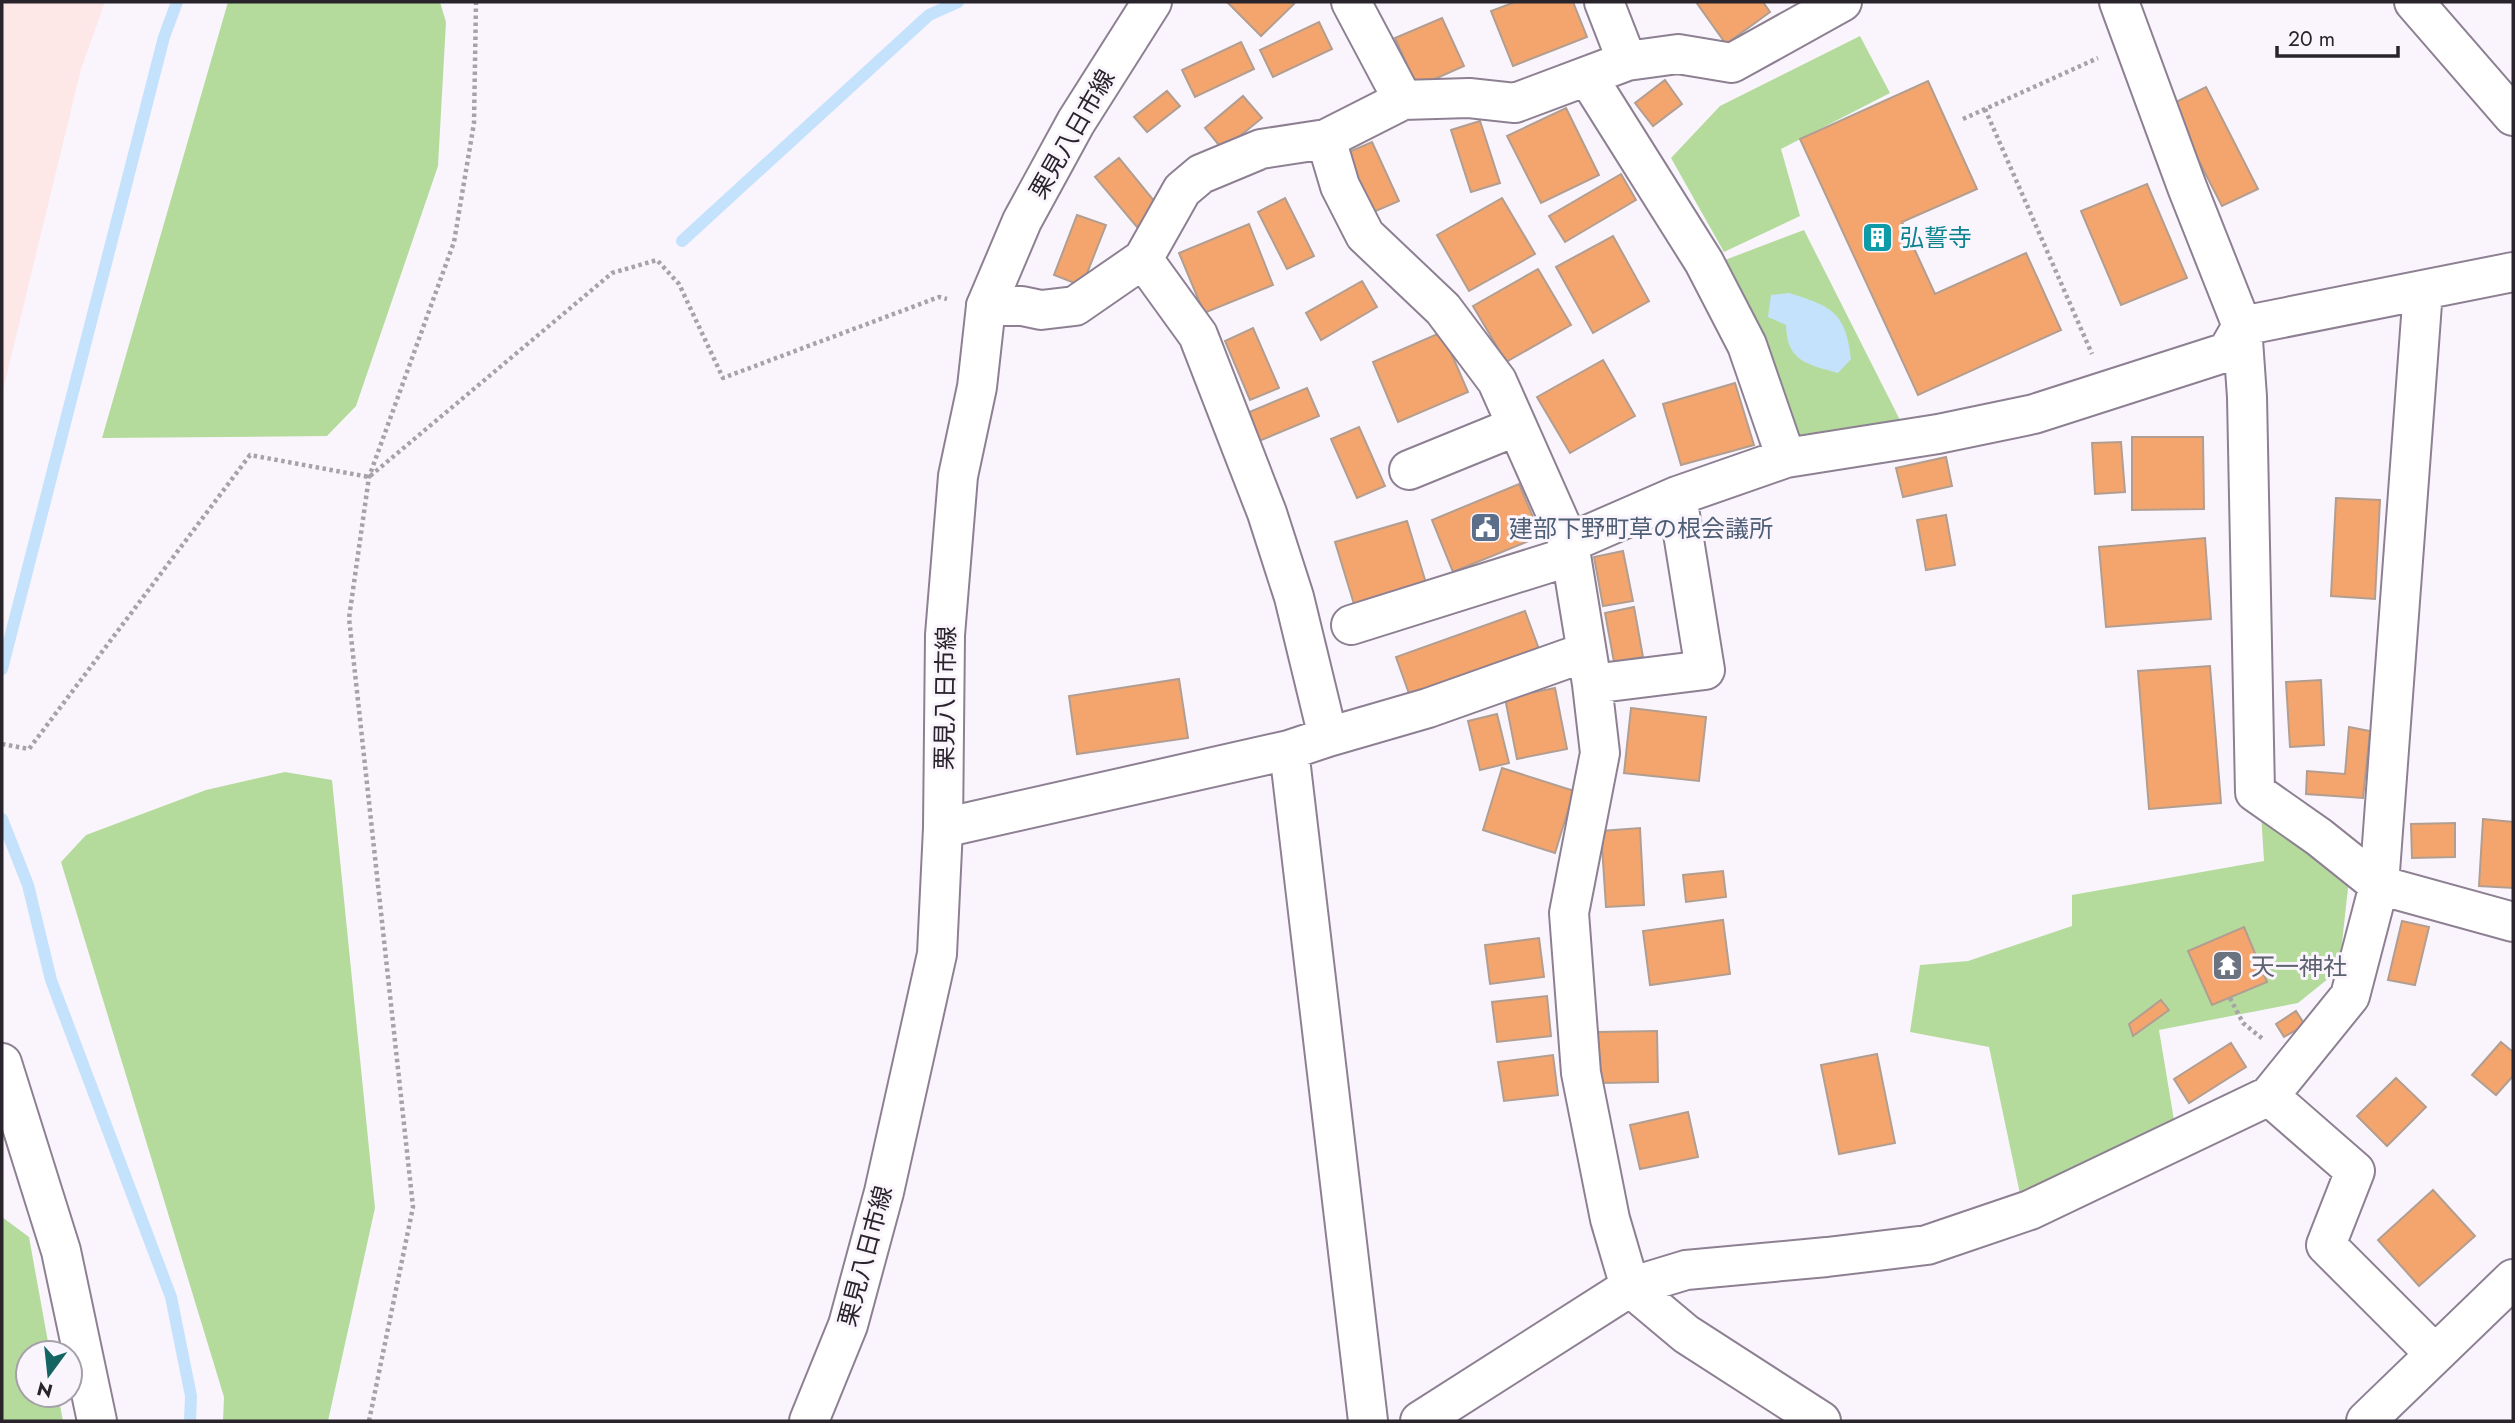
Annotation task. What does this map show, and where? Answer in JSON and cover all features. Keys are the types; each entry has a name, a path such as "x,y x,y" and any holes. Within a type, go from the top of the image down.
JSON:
{"street":[{"name":"栗見八日市線","path":"809,1421 848,1325 884,1192 937,954 943,828 945,635 958,476 977,387 986,306 1022,221 1064,144 1152,2"},
{"path":"1351,2 1403,100"},
{"path":"1604,2 1627,61"},
{"path":"986,306 1022,306 1041,310 1075,306 1143,259 1182,190 1201,174 1261,149 1326,139 1403,100 1469,99 1515,103 1627,61 1678,54 1732,63 1842,2"},
{"path":"2119,2 2242,326 2247,397 2255,792 2319,837 2379,885 2513,922"},
{"path":"2414,2 2513,116"},
{"path":"1587,76 1710,274 1747,345 1786,458"},
{"path":"1326,139 1340,186 1364,234 1443,309 1497,381 1570,549 1600,753 1569,913 1581,1073 1610,1219 1630,1287 1686,1335 1821,1421"},
{"path":"1143,259 1198,335 1266,513 1290,585 1328,737"},
{"path":"1351,625 1570,549 1677,496 1786,458 2034,414 2227,352 2242,326 2513,272"},
{"path":"1420,1421 1630,1287 1686,1270 1927,1245 2030,1210 2269,1096 2350,996 2379,885 2423,290"},
{"path":"1409,470 1517,426"},
{"path":"943,828 1289,750 1429,708 1589,668 1705,670 1677,496"},
{"path":"1289,750 1368,1421"},
{"path":"2,1063 61,1251 97,1421"},
{"path":"2269,1096 2355,1171 2326,1245 2435,1354"},
{"path":"2366,1421 2513,1279"}],"path":[{"path":"369,1421 414,1207 349,618 369,477 454,242 474,123 476,2"},
{"path":"1963,119 2134,42"},
{"path":"1985,109 2108,391"},
{"path":"369,477 612,273 657,260 679,284 723,379 939,297 986,306"},
{"path":"2,744 29,749 250,455 369,477"},
{"path":"2230,998 2243,1023 2294,1066"}],"shaded area":[{"path":"2,2 105,2 81,69 2,394"}],"green space":[{"path":"228,2 440,2 446,22 438,166 356,406 327,436 102,438"},
{"path":"1860,36 1890,93 1781,149 1800,216 1724,252 1671,158 1720,106"},
{"path":"1804,230 1900,420 1796,446 1717,263"},
{"path":"285,772 332,780 375,1208 328,1421 223,1421 224,1397 61,862 86,835 206,790"},
{"path":"2261,814 2349,879 2339,970 2298,1003 2159,1030 2174,1120 2020,1194 1989,1047 1910,1032 1920,965 1968,961 2072,926 2072,895 2264,861"},
{"path":"2,1217 29,1237 47,1339 14,1339 14,1409 61,1409 63,1421 2,1421"}],"water":[{"path":"1789,293 1826,307 1840,321 1849,343 1851,359 1838,373 1801,360 1790,347 1786,325 1768,317 1771,295"}],"building":[{"path":"1227,2 1291,2 1294,4 1261,36"},
{"path":"1515,2 1573,2 1587,37 1513,66 1491,11"},
{"path":"1696,2 1763,2 1770,12 1726,44"},
{"path":"1442,18 1464,66 1417,87 1395,38"},
{"path":"1319,22 1332,49 1273,77 1260,50"},
{"path":"1241,42 1254,69 1195,97 1182,70"},
{"path":"1665,80 1682,104 1653,126 1635,103"},
{"name":"弘誓寺","path":"1928,81 1977,189 1902,222 1935,294 2026,253 2061,330 1918,395 1800,139"},
{"path":"2206,87 2258,189 2222,206 2170,105"},
{"path":"1167,91 1180,106 1147,132 1134,117"},
{"path":"1243,96 1262,118 1223,150 1205,128"},
{"path":"1566,108 1599,175 1541,203 1507,136"},
{"path":"1480,121 1500,183 1471,192 1451,130"},
{"path":"1372,142 1399,201 1371,213 1344,154"},
{"path":"1119,158 1160,208 1137,227 1095,177"},
{"path":"1621,174 1636,200 1565,242 1549,216"},
{"path":"2147,184 2187,278 2121,305 2081,211"},
{"path":"1285,198 1314,256 1287,269 1258,212"},
{"path":"1502,198 1535,254 1469,291 1437,235"},
{"path":"1077,215 1106,225 1082,286 1054,275"},
{"path":"1249,224 1273,285 1204,313 1179,253"},
{"path":"1613,236 1649,301 1593,333 1556,267"},
{"path":"1538,269 1571,325 1506,362 1473,306"},
{"path":"1362,281 1377,307 1321,340 1306,313"},
{"path":"1253,328 1279,388 1250,400 1225,341"},
{"path":"1442,332 1468,392 1398,422 1373,362"},
{"path":"1603,360 1635,416 1570,453 1537,397"},
{"path":"1735,383 1754,445 1681,465 1663,404"},
{"path":"1307,388 1319,416 1259,441 1247,413"},
{"path":"1359,427 1385,486 1357,498 1331,439"},
{"path":"2132,437 2203,437 2204,509 2132,510"},
{"path":"2121,442 2125,492 2095,494 2092,443"},
{"path":"1946,457 1952,486 1903,497 1896,468"},
{"name":"建部下野町草の根会議所","path":"1519,484 1541,536 1453,572 1432,520"},
{"path":"2336,498 2380,500 2375,599 2331,596"},
{"path":"1946,515 1955,565 1926,570 1917,520"},
{"path":"1407,521 1426,583 1354,604 1335,542"},
{"path":"2205,538 2211,619 2106,627 2099,547"},
{"path":"1623,551 1633,601 1603,606 1594,557"},
{"path":"1634,607 1643,657 1614,662 1605,613"},
{"path":"1525,611 1540,652 1411,699 1396,657"},
{"path":"2210,666 2221,803 2149,809 2138,671"},
{"path":"1179,679 1188,738 1077,754 1069,696"},
{"path":"2321,680 2324,745 2290,747 2286,682"},
{"path":"1555,688 1567,749 1517,759 1505,698"},
{"path":"1631,708 1706,717 1699,781 1624,773"},
{"path":"1497,714 1509,763 1480,770 1468,721"},
{"path":"2349,727 2370,731 2363,798 2306,794 2307,771 2345,774"},
{"path":"1502,768 1574,791 1555,853 1483,830"},
{"path":"2483,819 2513,822 2513,888 2479,886"},
{"path":"2455,823 2455,857 2412,858 2411,824"},
{"path":"1640,828 1644,905 1606,907 1601,831"},
{"path":"1723,871 1726,897 1686,902 1683,875"},
{"path":"1723,920 1730,974 1650,985 1643,931"},
{"path":"2402,921 2429,927 2415,985 2388,980"},
{"name":"天一神社","path":"2244,927 2267,982 2212,1005 2188,951"},
{"path":"1539,938 1544,977 1490,984 1485,945"},
{"path":"1547,996 1551,1036 1497,1042 1492,1002"},
{"path":"2161,1000 2169,1010 2133,1036 2129,1024"},
{"path":"2296,1011 2305,1025 2284,1037 2276,1024"},
{"path":"1657,1031 1658,1082 1599,1083 1598,1032"},
{"path":"2501,1042 2513,1052 2513,1076 2496,1095 2472,1075"},
{"path":"2231,1043 2246,1067 2189,1103 2174,1079"},
{"path":"1877,1054 1895,1143 1839,1154 1821,1065"},
{"path":"1553,1055 1558,1095 1504,1101 1498,1062"},
{"path":"2396,1078 2426,1107 2387,1146 2357,1116"},
{"path":"1688,1112 1698,1157 1640,1169 1630,1125"},
{"path":"2433,1190 2475,1236 2419,1286 2378,1240"}],"waterway":[{"path":"2,669 164,37 177,2"},
{"path":"682,241 929,15 958,2"},
{"path":"2,819 28,885 51,980 171,1297 191,1396 190,1421"}],"place":[{"name":"弘誓寺","path":"1877,237"},
{"name":"建部下野町草の根会議所","path":"1486,528"},
{"name":"天一神社","path":"2228,966"}]}
